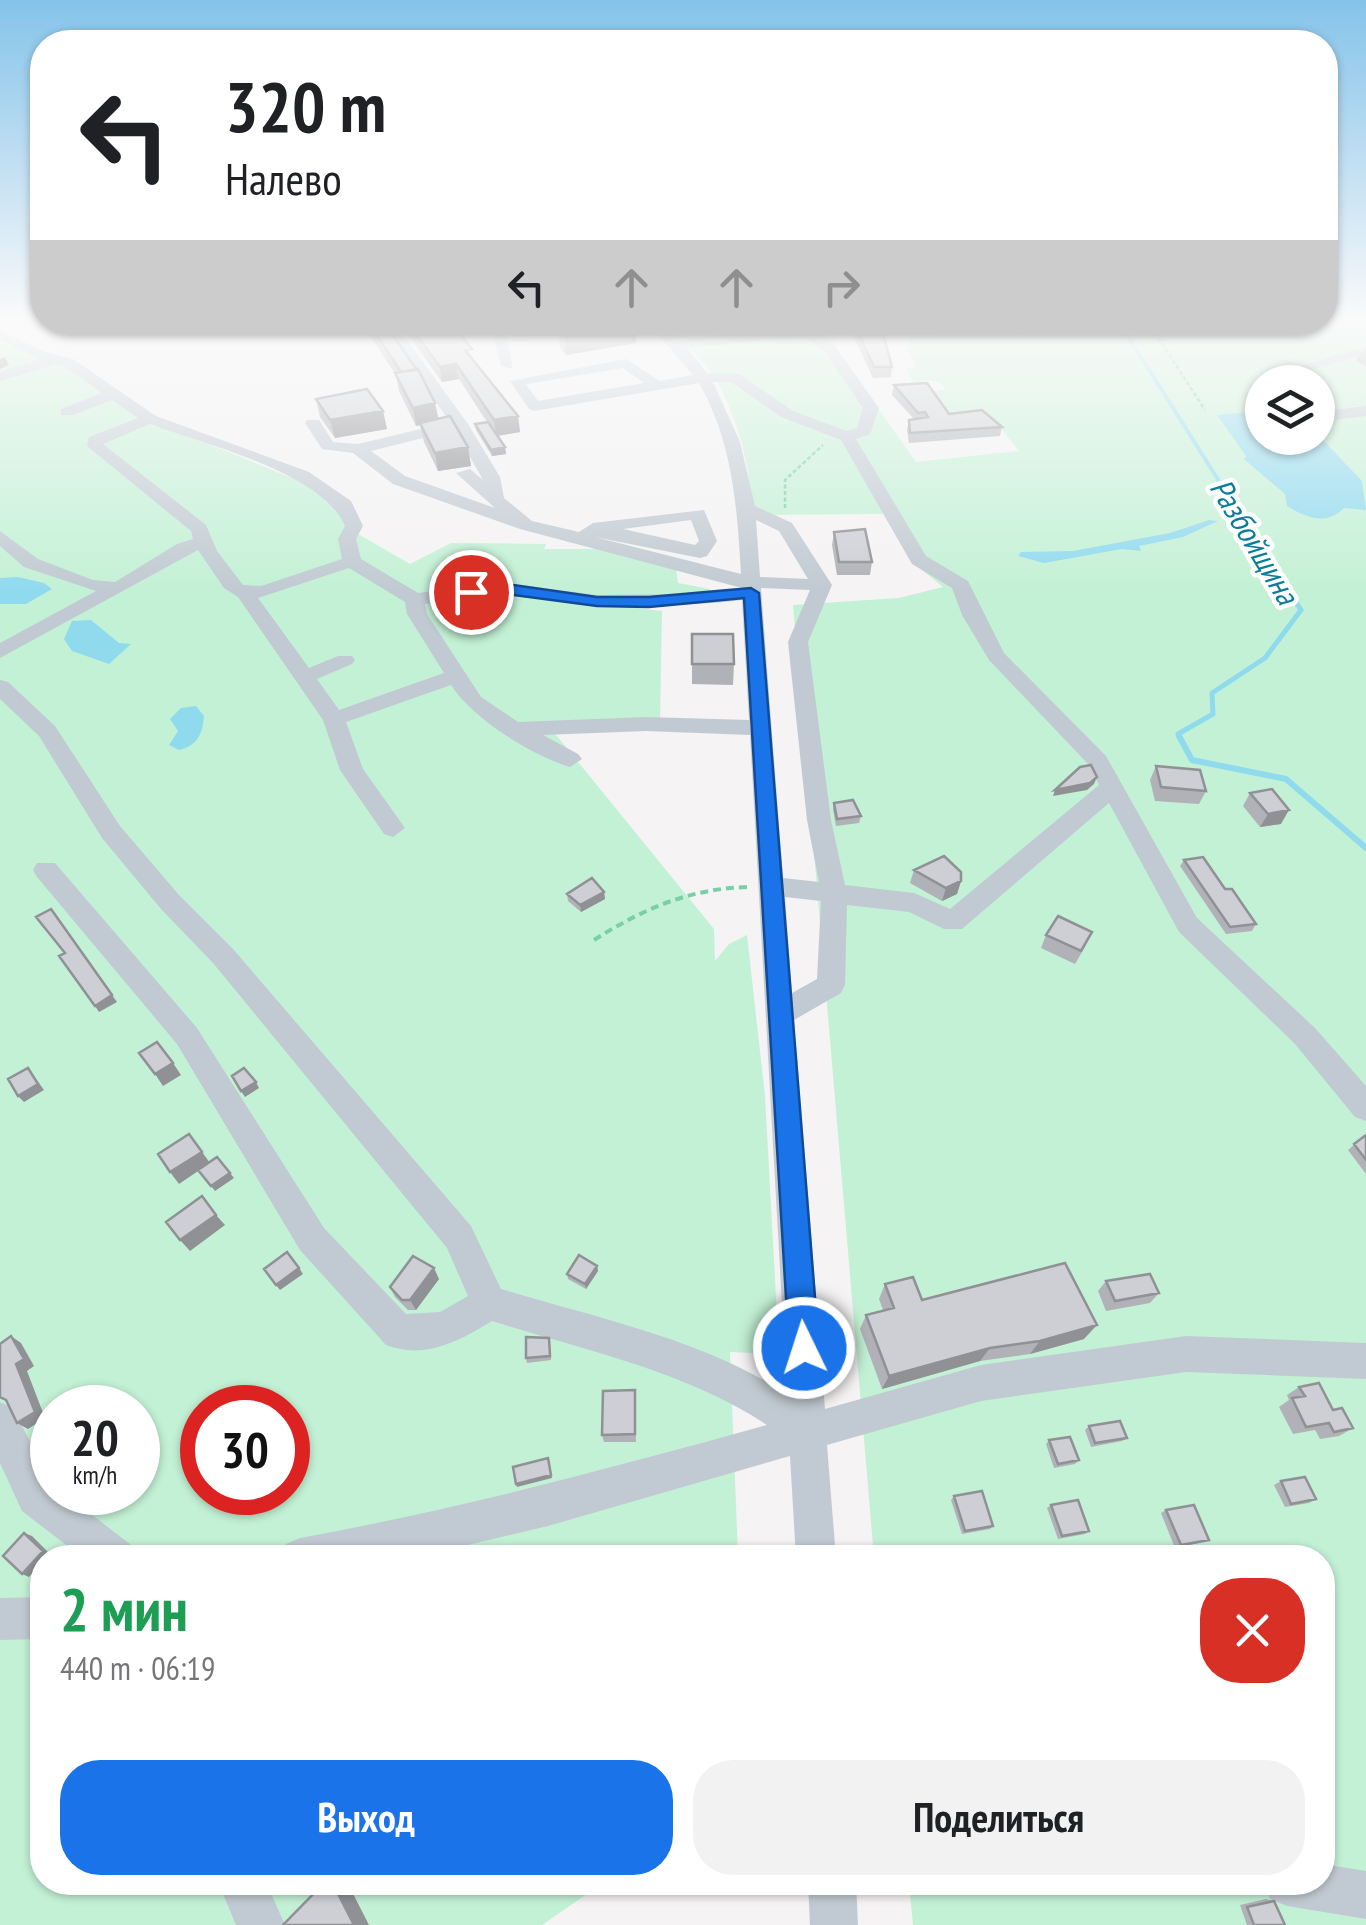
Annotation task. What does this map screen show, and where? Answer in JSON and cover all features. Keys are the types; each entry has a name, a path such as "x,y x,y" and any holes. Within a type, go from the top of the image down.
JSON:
{"street":[{"path":"139,411 150,419 260,457 317,486 344,505 354,526 347,539 352,562"},
{"path":"451,411 491,477 496,500"},
{"path":"721,411 731,429 746,509 815,1545"},
{"path":"782,411 839,435 864,431 870,411"},
{"path":"1335,415 1366,411"},
{"path":"150,419 105,433 94,440 95,446 200,529 201,543 232,586 245,594 307,676 334,719 352,770 393,828"},
{"path":"313,424 328,446 358,449 460,424"},
{"path":"839,435 919,560 961,585 996,656 1032,698 1098,760 1188,925 1304,1036 1366,1108"},
{"path":"358,449 399,480 526,526 700,552 708,541 698,514 588,534"},
{"path":"464,472 526,526"},
{"path":"746,509 786,527 822,585"},
{"path":"588,534 751,587"},
{"path":"0,536 31,562 90,585 118,588"},
{"path":"0,652 184,548 201,543"},
{"path":"245,594 352,562 416,598 499,588 597,602 691,600 751,587 822,585"},
{"path":"782,1013 831,986 834,895 819,820 798,642 822,585"},
{"path":"416,598 417,614 454,676 487,714 570,759"},
{"path":"307,676 345,660"},
{"path":"334,719 454,676"},
{"path":"0,687 47,731 111,832 170,902 224,956 458,1237 488,1303 686,1364 746,1389 810,1431"},
{"path":"515,729 646,724 763,728"},
{"path":"772,886 914,903 953,922 1113,786"},
{"path":"46,870 187,1036 312,1240 399,1332 444,1330 488,1303"},
{"path":"371,1545 548,1506 981,1383 1186,1354 1366,1361"},
{"path":"0,1421 36,1496 99,1545"},
{"path":"0,1618 30,1618"},
{"path":"1335,1890 1366,1895"},
{"path":"247,1895 261,1925"},
{"path":"833,1895 834,1925"}],"path":[{"path":"786,527 785,480 839,435"},
{"path":"594,940 646,906 708,887 772,886"}],"green space":[{"path":"0,411 138,411 155,422 331,494 353,531 410,564 451,543 546,544 544,549 596,549 676,568 678,583 710,589 709,593 670,598 599,598 498,585 450,599 512,593 662,611 660,721 548,725 714,929 715,961 729,944 747,935 765,1096 780,1371 753,1353 730,1352 738,1545 30,1545 30,1895 586,1895 542,1925 0,1925"},
{"path":"731,411 880,411 916,462 1019,451 992,417 949,424 939,411 1245,411 1245,455 1335,455 1335,411 1366,411 1366,1925 913,1925 910,1895 1335,1895 1335,1545 873,1545 793,605 899,598 943,587 917,566 884,514 752,515 746,460"}],"water":[{"path":"1245,413 1245,455 1217,415"},
{"path":"1335,453 1362,481 1366,510 1344,508 1323,518 1302,514 1287,506 1285,494 1244,459"},
{"path":"1209,520 1218,521 1183,537 1139,546 1141,551 1122,549 1044,563 1018,556 1021,552 1073,551 1170,533"},
{"path":"18,577 52,589 26,604 0,604 0,578"},
{"path":"91,620 119,643 131,644 109,664 72,651 64,639 72,621"},
{"path":"196,706 204,716 198,738 179,750 169,745 178,731 170,719 181,708"}],"building":[{"path":"324,411 383,411 330,420"},
{"path":"488,411 514,411 518,416 494,420"},
{"path":"916,411 949,414 983,411 1002,427 910,433 909,420 928,417 925,412"},
{"path":"450,416 468,447 435,453 420,423"},
{"path":"488,422 505,447 491,450 475,424"},
{"path":"865,529 872,562 839,562 834,532"},
{"path":"692,634 733,634 734,664 692,664"},
{"path":"1091,765 1097,777 1090,783 1055,790 1080,767"},
{"path":"1156,766 1200,770 1206,791 1161,787"},
{"path":"1272,789 1289,810 1268,814 1250,793"},
{"path":"853,800 861,816 837,819 834,803"},
{"path":"944,856 961,872 961,881 946,888 914,870"},
{"path":"1203,857 1256,924 1230,927 1184,860"},
{"path":"592,878 604,892 580,905 567,894"},
{"path":"51,909 112,995 95,1006 59,956 65,953 36,917"},
{"path":"1058,916 1092,932 1081,951 1046,935"},
{"path":"157,1042 173,1063 155,1074 139,1053"},
{"path":"28,1068 38,1084 18,1096 8,1079"},
{"path":"244,1068 256,1082 241,1091 232,1076"},
{"path":"189,1134 202,1152 170,1172 158,1154"},
{"path":"1366,1135 1366,1160 1354,1144"},
{"path":"217,1157 230,1173 211,1186 198,1170"},
{"path":"202,1196 216,1215 180,1240 166,1222"},
{"path":"287,1252 299,1268 276,1285 264,1269"},
{"path":"579,1255 597,1266 585,1284 567,1274"},
{"path":"413,1256 434,1268 410,1300 402,1300 390,1287"},
{"path":"1065,1263 1097,1325 1040,1341 990,1348 889,1376 866,1315 894,1308 885,1284 913,1277 922,1300"},
{"path":"1150,1274 1159,1293 1115,1301 1106,1281"},
{"path":"11,1336 24,1359 16,1364 30,1399 30,1415 17,1423 6,1400 0,1397 0,1344"},
{"path":"526,1337 549,1338 550,1356 526,1358"},
{"path":"1319,1383 1333,1410 1342,1408 1353,1428 1334,1432 1329,1423 1306,1427 1292,1398 1305,1396 1299,1387"},
{"path":"635,1390 635,1434 602,1435 603,1391"},
{"path":"1120,1421 1127,1438 1095,1443 1089,1426"},
{"path":"1070,1437 1079,1460 1058,1464 1049,1440"},
{"path":"548,1458 551,1475 516,1484 513,1467"},
{"path":"1305,1477 1316,1499 1291,1504 1281,1481"},
{"path":"982,1491 993,1526 965,1531 954,1496"},
{"path":"1078,1500 1089,1531 1062,1536 1051,1505"},
{"path":"1194,1505 1209,1540 1181,1545 1166,1510"},
{"path":"24,1533 37,1545 30,1545 30,1565 22,1574 3,1556"},
{"path":"312,1895 339,1895 354,1925 283,1925"},
{"path":"1274,1901 1285,1925 1254,1925 1247,1907"}],"waterway":[{"name":"Разбойщина","path":"1175,411 1234,505"},
{"name":"Разбойщина","path":"1181,739 1178,734 1213,714 1212,693 1265,658 1301,610 1233,502"},
{"name":"Разбойщина","path":"1179,736 1192,760 1286,779 1366,848"}],"route":[{"path":"471,592 499,588 530,590 597,602 691,600 751,593 804,1348"}]}
